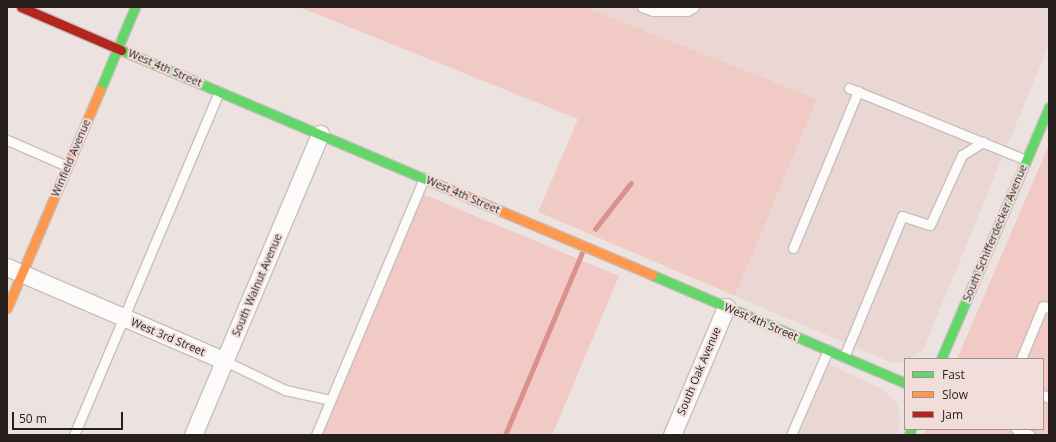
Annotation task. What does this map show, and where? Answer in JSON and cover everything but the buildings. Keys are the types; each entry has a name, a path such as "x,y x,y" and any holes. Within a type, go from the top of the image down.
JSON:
{"street":[{"name":"West 4th Street","path":"21,7 904,383"},
{"name":"Winfield Avenue","path":"7,308 14,270 67,166 135,7"},
{"name":"South Schifferdecker Avenue","path":"941,358 1049,107"},
{"name":"South Walnut Avenue","path":"193,435 320,134"},
{"name":"West 3rd Street","path":"14,270 225,361"},
{"name":"South Oak Avenue","path":"672,435 726,307"}],"lane":[{"path":"642,7 653,11 687,11 694,7"},
{"path":"849,88 1026,160"},
{"path":"74,435 219,91"},
{"path":"793,248 858,91"},
{"path":"7,140 67,166"},
{"path":"844,357 902,216 930,225 962,155 983,142"},
{"path":"316,435 424,178"},
{"path":"1021,358 1043,306 1049,308"},
{"path":"792,435 828,350"},
{"name":"West 3rd Street","path":"225,361 285,390 330,400"},
{"path":"1018,430 1030,435"}],"shaded area":[{"path":"299,7 585,7 817,99 735,296 538,212 578,119"},
{"path":"585,7 1049,7 1049,44 923,350 910,358 904,358 903,362 893,363 735,296 817,99"},
{"path":"1049,145 1049,435 924,435 926,430 1044,430 1044,358 957,358"},
{"path":"423,194 619,276 552,435 320,435"},
{"path":"828,364 884,390 897,404 901,422 897,435 797,435"}],"waterway":[{"path":"595,229 631,183"},
{"path":"505,435 582,253"}],"traffic: fast":[{"path":"100,90 135,7"},
{"path":"121,50 444,187"},
{"path":"941,358 1049,107"},
{"path":"652,275 904,383"},
{"path":"909,435 911,430"}],"traffic: slow":[{"path":"7,308 100,90"},
{"path":"444,187 652,275"}],"traffic: jam":[{"path":"21,7 121,50"}]}
